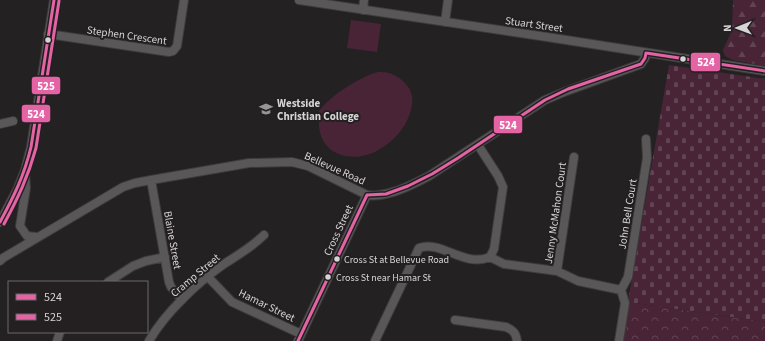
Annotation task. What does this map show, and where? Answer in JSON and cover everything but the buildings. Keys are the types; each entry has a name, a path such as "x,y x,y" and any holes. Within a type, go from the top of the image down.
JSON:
{"street":[{"path":"0,222 17,190 25,170 31,147 54,0"},
{"name":"Stephen Crescent","path":"48,34 169,52 176,48 184,0"},
{"name":"Stuart Street","path":"299,0 765,71"},
{"path":"363,10 364,0"},
{"path":"445,22 448,0"},
{"name":"Bellevue Road","path":"0,261 123,187 151,180 249,163 292,162 308,166 367,195 392,191 418,182 478,145 545,100 641,64 646,53"},
{"path":"0,124 13,122"},
{"name":"John Bell Court","path":"621,290 628,277 647,158 646,139"},
{"path":"375,341 419,248 426,245 436,247 461,257 483,260 490,257 494,249 503,187 498,176 478,145"},
{"name":"Jenny McMahon Court","path":"557,271 574,157"},
{"path":"25,170 26,188 20,226 27,236 39,237"},
{"name":"Blaine Street","path":"151,180 164,257 171,287 182,300"},
{"name":"Cross Street","path":"300,338 367,195"},
{"name":"Cramp Street","path":"149,341 156,329 182,300 223,265 255,244 264,235"},
{"path":"110,281 133,266 164,257"},
{"path":"490,257 504,264 557,271 578,281 621,290 625,303 619,341"},
{"name":"Hamar Street","path":"208,277 232,302 300,338"},
{"path":"455,320 506,327 512,330 517,341"}],"green space":[{"path":"733,0 765,0 765,66 733,60 725,56 723,50 732,30"},
{"path":"351,20 381,24 377,52 347,48"},
{"path":"669,65 765,79 765,322 628,302"},
{"path":"378,72 395,76 403,81 409,88 412,96 412,104 409,116 402,129 387,144 375,152 366,155 356,157 347,156 331,150 325,144 321,136 319,111 330,99 346,87"},
{"path":"628,302 765,322 765,341 620,341"}],"transit line":[{"name":"524","path":"0,222 18,186 31,147 54,0"},
{"name":"525","path":"4,224 22,187 36,148 59,1"},
{"name":"524","path":"646,53 765,71"},
{"name":"524","path":"367,195 386,194 408,186 432,174 545,100 568,89 641,64 646,53"},
{"name":"524","path":"298,341 367,195"}],"place":[{"name":"Westside Christian College","path":"266,109"},
{"name":"Cross St at Bellevue Road","path":"337,259"},
{"name":"Cross St near Hamar St","path":"328,277"}]}
